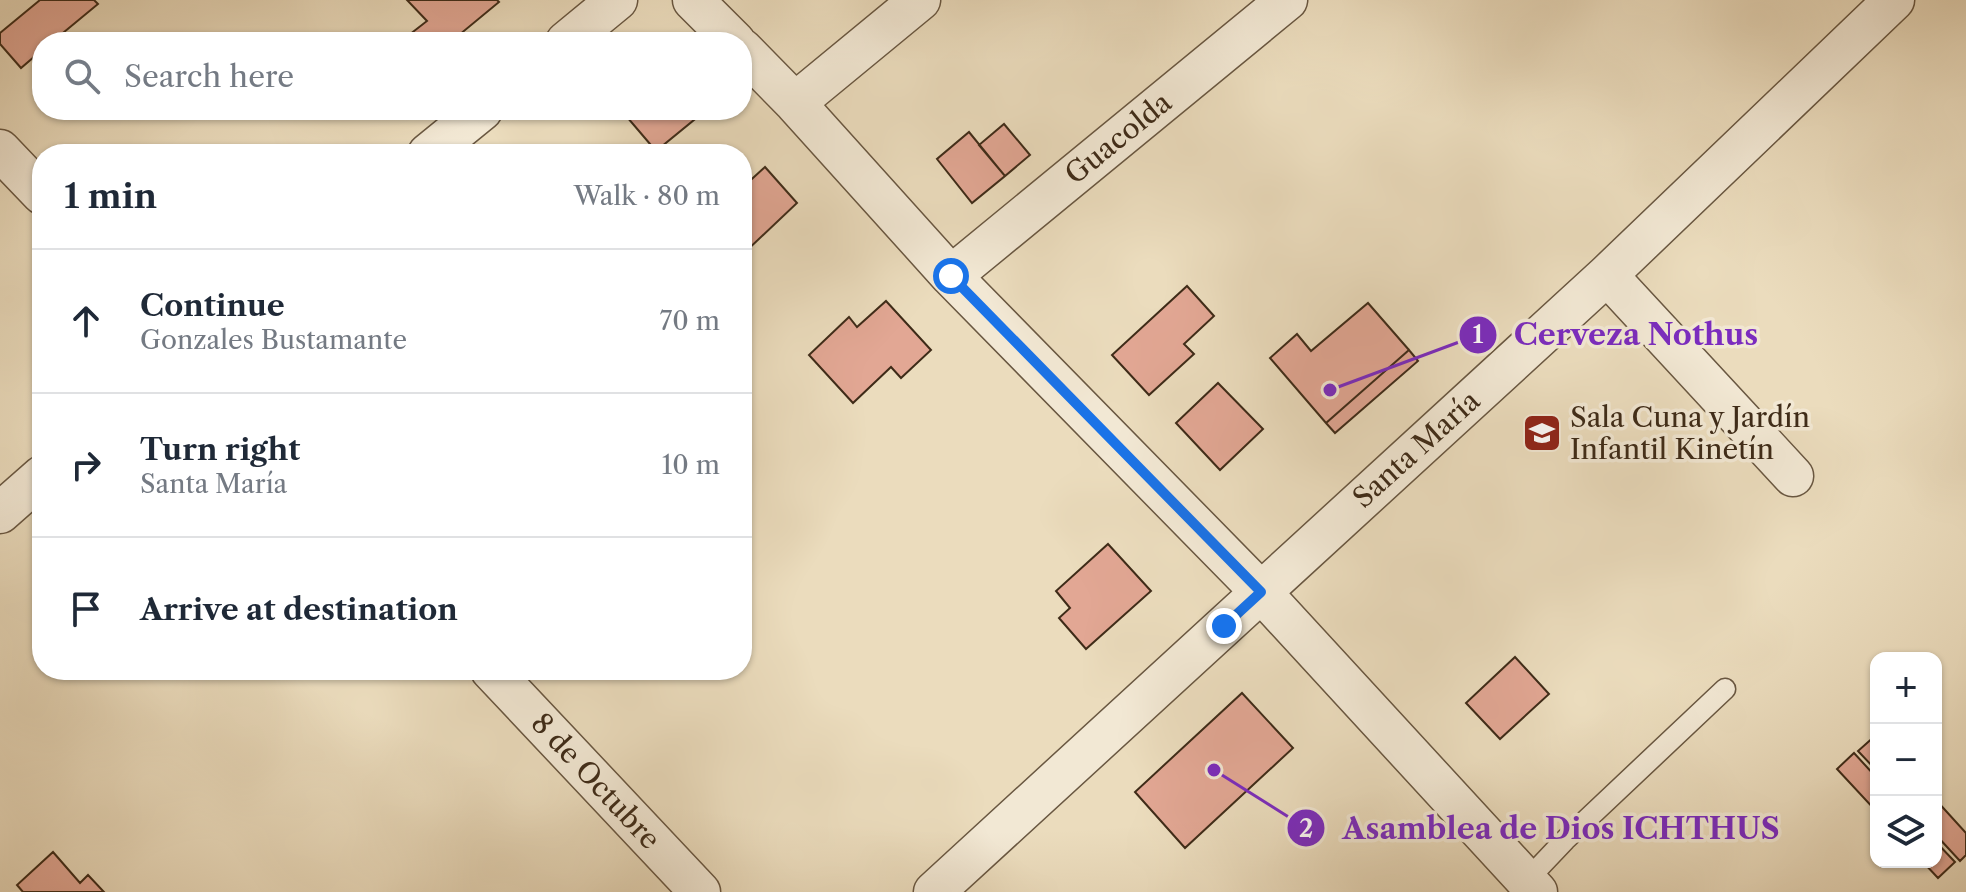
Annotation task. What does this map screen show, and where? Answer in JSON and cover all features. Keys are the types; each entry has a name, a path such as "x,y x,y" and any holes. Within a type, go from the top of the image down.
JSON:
{"street":[{"path":"578,32 617,0"},
{"path":"693,0 725,32"},
{"path":"795,103 920,0"},
{"name":"Guacolda","path":"951,276 1287,0"},
{"name":"Santa María","path":"934,892 1607,275 1894,0"},
{"path":"752,59 951,276 1261,592 1532,886"},
{"path":"440,144 470,120"},
{"path":"0,150 32,184"},
{"path":"1607,275 1793,476"},
{"path":"0,513 32,485"},
{"name":"8 de Octubre","path":"500,680 700,892"}],"lane":[{"path":"1532,886 1565,840 1725,689"}],"building":[{"path":"40,0 94,0 98,4 64,32 32,32 32,59 21,68 0,44 0,33"},
{"path":"407,0 499,2 463,32 413,32 427,21"},
{"path":"630,120 694,120 665,144 650,144"},
{"path":"1004,124 1030,155 1005,176 979,145"},
{"path":"969,132 1005,176 972,203 937,159"},
{"path":"765,167 797,203 752,246 752,179"},
{"path":"1187,286 1214,316 1184,344 1194,354 1149,395 1112,355"},
{"path":"886,301 931,350 901,378 891,367 853,403 809,355 849,317 857,327"},
{"path":"1368,303 1409,350 1326,423 1270,358 1297,334 1311,351"},
{"path":"1409,350 1418,361 1335,433 1326,423"},
{"path":"1218,383 1263,429 1220,470 1176,423"},
{"path":"1108,544 1151,591 1086,649 1059,618 1070,608 1056,591"},
{"path":"1515,657 1549,694 1500,739 1466,703"},
{"path":"1242,693 1293,748 1185,848 1135,792"},
{"path":"1870,740 1870,764 1858,751"},
{"path":"1854,753 1870,770 1870,805 1837,769"},
{"path":"1942,807 1966,833 1966,855 1960,861 1942,842"},
{"path":"1942,848 1955,862 1938,878 1929,868 1942,868"},
{"path":"53,852 80,883 88,875 104,892 23,892 17,885"}],"place":[{"name":"Cerveza Nothus","path":"1330,390"},
{"name":"Sala Cuna y Jardín Infantil Kinetín","path":"1542,433"},
{"name":"Asamblea de Dios ICHTHUS","path":"1214,770"}],"route":[{"path":"951,276 1261,592 1224,626"}]}
